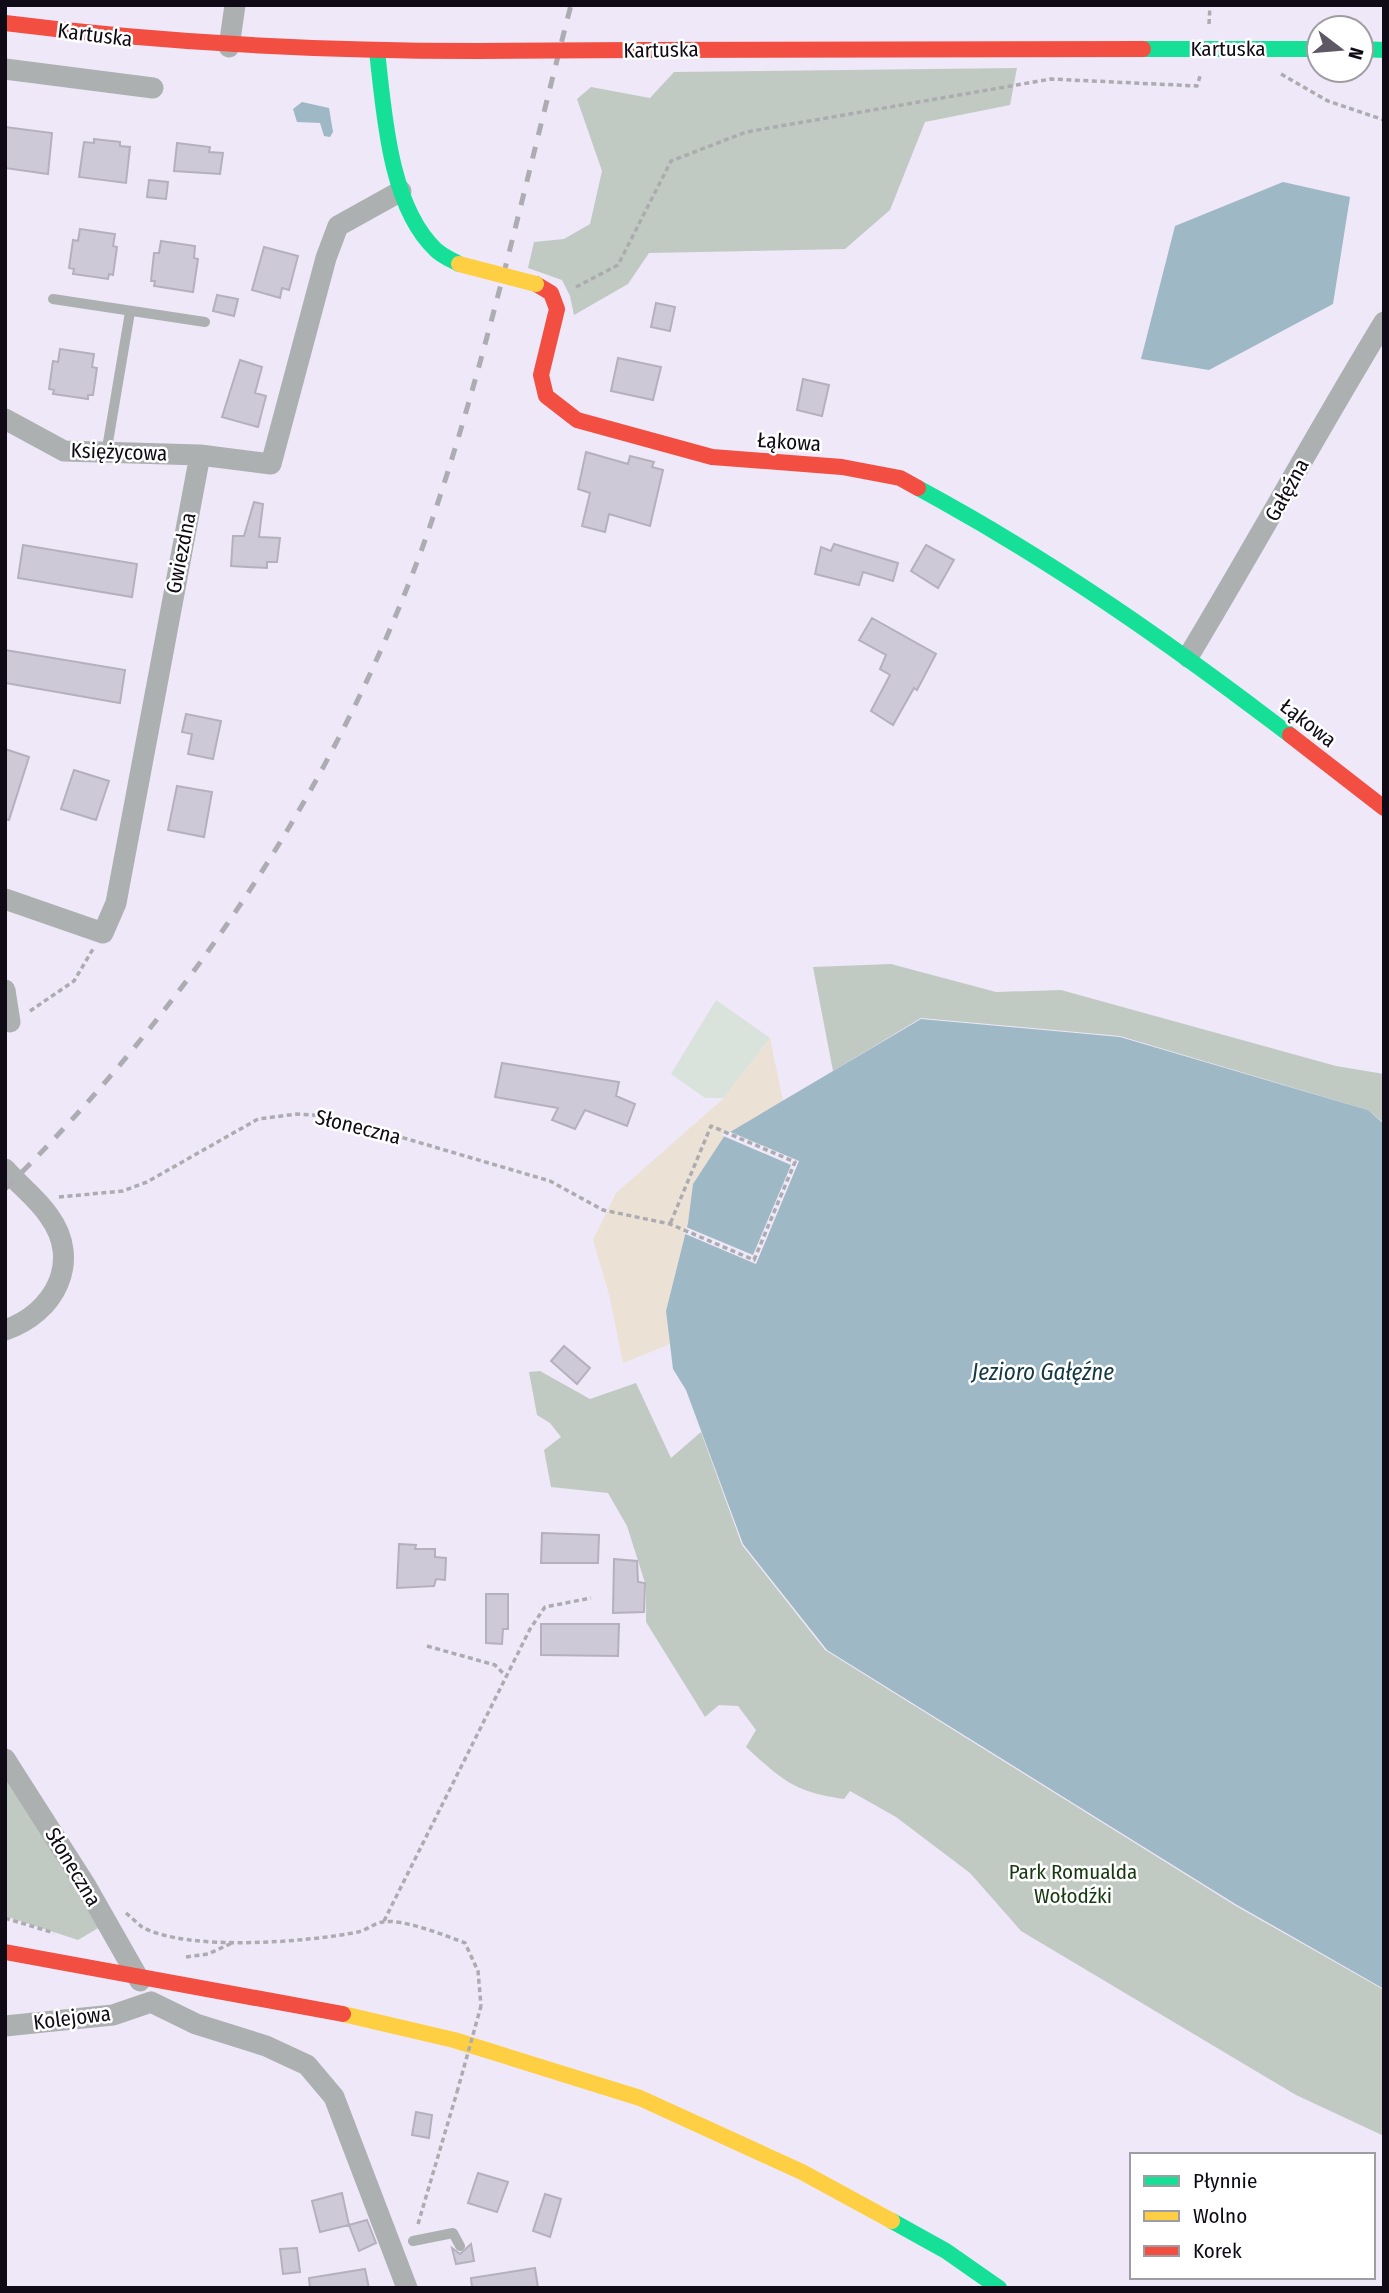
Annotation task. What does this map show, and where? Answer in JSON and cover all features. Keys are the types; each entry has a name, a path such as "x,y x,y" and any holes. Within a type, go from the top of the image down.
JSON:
{"street":[{"path":"229,47 235,5"},
{"name":"Kartuska","path":"5,23 138,40 229,47 377,51 1305,49"},
{"path":"377,51 401,191 421,237 434,251 459,264 536,284 548,289 555,299"},
{"path":"5,69 153,88"},
{"path":"200,454 271,464 326,258 338,226 401,191"},
{"name":"Łąkowa","path":"555,299 556,320 543,366 542,386 554,405 577,420 712,457 842,467 900,478 994,528 1188,657 1384,808"},
{"name":"Gałęźna","path":"1188,657 1265,530 1332,407 1384,322"},
{"name":"Księżycowa","path":"5,419 64,451 200,454"},
{"name":"Gwiezdna","path":"103,933 116,904 200,454"},
{"path":"5,899 103,933"},
{"path":"5,990 10,1023"},
{"path":"5,1169 36,1198 59,1232 65,1256 63,1279 54,1295 40,1308 5,1330"},
{"name":"Słoneczna","path":"5,1759 86,1886 137,1977"},
{"path":"5,1952 370,2020 454,2040 639,2098 802,2172 946,2251 999,2288"},
{"path":"137,1977 151,2002 196,2024 266,2046 307,2065 334,2097 407,2288"},
{"name":"Kolejowa","path":"5,2026 113,2015 151,2002"}],"lane":[{"path":"53,299 205,322"},
{"path":"106,454 130,312"},
{"path":"413,2241 453,2233 460,2246"}],"path":[{"path":"555,299 618,265 671,161 746,132 1051,79 1197,86 1208,48"},
{"path":"1256,49 1284,78 1328,101 1384,120"},
{"path":"10,1023 74,981 103,933"},
{"name":"Słoneczna","path":"36,1198 123,1191 162,1174 258,1119 297,1114 329,1116 550,1181 603,1210 670,1224 754,1260 796,1162 710,1126 670,1224"},
{"path":"384,1921 530,1629 545,1607 592,1598"},
{"path":"426,1646 495,1665 507,1677"},
{"path":"122,1909 142,1926 176,1938 234,1942 324,1938 362,1931 384,1921 431,1930 465,1943 478,1971 481,2006 413,2241"}],"shaded area":[{"path":"716,1000 770,1038 724,1098 705,1098 671,1074"}],"green space":[{"path":"1017,68 1010,105 925,122 890,210 845,249 649,253 628,284 574,315 570,296 562,280 528,268 534,242 564,239 590,224 602,171 577,99 591,87 650,98 674,72"},
{"path":"891,964 996,992 1061,990 1336,1066 1384,1074 1384,1123 1368,1110 1120,1036 921,1018 833,1071 813,967"},
{"name":"Park Romualda Wołodźki","path":"540,1371 590,1399 636,1383 671,1458 701,1432 742,1545 825,1650 1236,1906 1384,1990 1384,2136 1296,2095 1021,1931 970,1873 896,1817 850,1791 844,1799 813,1793 790,1783 746,1747 756,1730 738,1706 719,1705 705,1717 646,1622 646,1586 627,1526 608,1493 551,1487 544,1450 561,1437 550,1423 537,1415 529,1372"},
{"path":"5,1762 105,1924 78,1940 5,1916"}],"sand":[{"path":"770,1038 783,1101 725,1135 693,1184 688,1223 666,1311 670,1344 623,1363 609,1294 593,1240 616,1193 724,1098"}],"water":[{"path":"302,102 329,108 333,132 330,137 324,136 320,123 297,122 293,109"},
{"path":"1283,182 1350,197 1333,304 1209,370 1141,359 1175,226"},
{"name":"Jezioro Gałęźne","path":"921,1019 1120,1037 1368,1110 1384,1124 1384,1989 1237,1905 827,1650 743,1544 686,1390 673,1369 666,1311 688,1223 693,1184 725,1135"}],"pier":[{"path":"726,1130 799,1161 756,1264 683,1233 686,1227 753,1255 791,1165 721,1135"}],"building":[{"path":"5,127 52,133 48,174 5,168"},
{"path":"94,139 120,142 120,146 130,147 126,183 79,177 84,142 94,143"},
{"path":"177,143 210,147 209,152 223,153 220,174 174,171"},
{"path":"149,180 168,182 166,199 147,197"},
{"path":"80,229 115,234 113,246 117,247 113,275 109,274 108,279 73,274 74,269 69,268 73,240 78,241"},
{"path":"161,241 195,246 194,258 198,259 193,292 154,286 155,281 151,281 154,253 159,253"},
{"path":"264,247 298,256 289,290 282,288 280,298 252,290"},
{"path":"217,295 238,299 234,316 213,311"},
{"path":"656,303 675,307 670,331 651,327"},
{"path":"60,349 94,354 92,367 97,368 93,395 88,395 88,399 53,394 54,390 49,389 53,361 58,362"},
{"path":"618,358 661,367 653,400 611,391"},
{"path":"240,360 262,367 255,393 266,396 258,427 222,417"},
{"path":"803,379 829,385 822,416 797,410"},
{"path":"586,452 628,464 630,456 654,462 652,467 663,470 650,526 609,514 605,532 582,526 590,493 578,489"},
{"path":"254,502 263,504 259,537 280,538 277,562 267,562 267,568 231,566 233,536 244,536"},
{"path":"834,544 898,563 893,581 863,572 859,585 815,574 821,547 831,551"},
{"path":"23,545 137,564 132,597 18,578"},
{"path":"926,545 954,560 938,588 911,571"},
{"path":"872,618 936,654 917,690 914,688 893,725 871,711 890,675 880,669 886,655 859,640"},
{"path":"5,650 125,670 120,703 5,683"},
{"path":"186,714 221,721 213,759 188,754 192,734 182,732"},
{"path":"5,749 29,757 9,820 5,819"},
{"path":"74,770 109,781 96,820 61,809"},
{"path":"177,786 212,792 204,837 168,830"},
{"path":"502,1063 619,1082 616,1096 635,1104 627,1126 585,1110 575,1129 552,1120 558,1108 495,1097"},
{"path":"564,1346 590,1368 577,1384 551,1361"},
{"path":"542,1533 599,1535 598,1563 541,1563"},
{"path":"399,1544 416,1545 415,1549 435,1549 435,1557 446,1558 445,1580 436,1579 434,1586 397,1588"},
{"path":"614,1559 637,1561 638,1582 645,1583 644,1612 613,1613"},
{"path":"486,1594 508,1594 508,1629 503,1629 502,1644 486,1643"},
{"path":"541,1624 619,1624 618,1656 541,1655"},
{"path":"416,2112 432,2115 429,2138 412,2135"},
{"path":"478,2173 508,2182 497,2212 468,2203"},
{"path":"342,2193 349,2225 320,2232 312,2201"},
{"path":"545,2194 561,2199 550,2237 533,2231"},
{"path":"367,2220 376,2243 359,2251 349,2225"},
{"path":"471,2244 474,2261 456,2264 452,2248 460,2254"},
{"path":"297,2248 300,2272 283,2274 280,2249"},
{"path":"535,2268 538,2288 472,2288 471,2278"},
{"path":"365,2269 369,2288 310,2288 309,2278"}],"railway":[{"path":"5,1189 73,1118 138,1043 198,965 254,883 306,798 352,711 393,621 429,529 450,465 488,335 571,5"}],"traffic: fast":[{"path":"1143,49 1305,49"},
{"path":"1375,50 1384,50"},
{"path":"377,51 391,156 408,209 420,231 436,250 459,264"},
{"path":"918,488 1015,544 1109,604 1290,735"},
{"path":"892,2221 946,2251 999,2288"}],"traffic: slow":[{"path":"459,264 536,284"},
{"path":"343,2014 454,2040 640,2098 802,2172 892,2221"}],"traffic: jam":[{"path":"5,23 123,36 241,44 477,51"},
{"path":"638,50 1143,49"},
{"path":"477,51 638,50"},
{"path":"536,284 551,293 557,309 541,375 546,396 577,420 712,457 842,467 900,478 918,488"},
{"path":"1290,735 1384,808"},
{"path":"5,1952 343,2014"}]}
